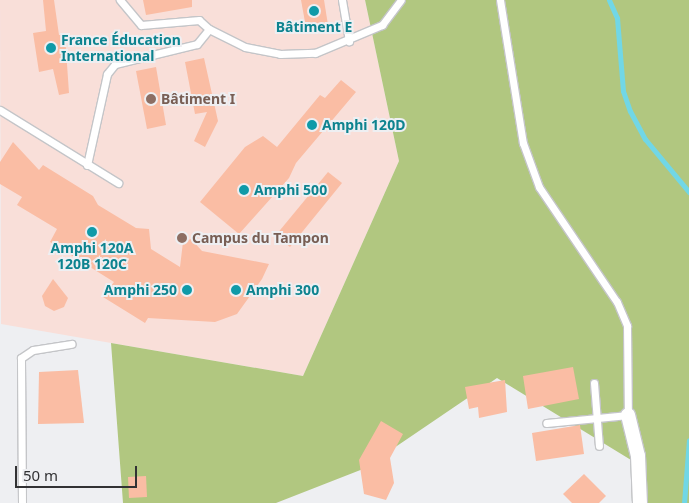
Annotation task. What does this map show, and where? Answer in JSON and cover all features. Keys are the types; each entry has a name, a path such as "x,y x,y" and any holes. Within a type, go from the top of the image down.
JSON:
{"street":[{"path":"628,415 638,456 640,503"}],"lane":[{"path":"120,0 141,25 199,20 210,29 245,47 280,54 315,53 349,40 382,25 401,0"},
{"path":"342,0 349,40"},
{"path":"500,0 523,143 539,187 617,302 626,326 628,415 546,423"},
{"path":"87,164 107,74 115,64 197,44 210,29"},
{"path":"0,110 118,183"},
{"path":"22,503 21,358 33,350 72,344"},
{"path":"594,383 599,446"}],"shaded area":[{"name":"Campus du Tampon","path":"0,0 365,0 399,161 303,376 1,324"}],"green space":[{"path":"365,0 689,0 689,503 632,503 631,460 497,378 363,469 276,503 123,503 111,343 303,376 399,161"}],"building":[{"name":"France Éducation International","path":"43,0 54,0 59,35 65,35 69,93 59,95 53,69 39,72 33,33 46,31"},
{"path":"143,0 192,0 192,7 146,15"},
{"name":"Bâtiment E","path":"301,0 324,0 328,25 305,22"},
{"path":"204,58 218,121 205,147 194,141 207,112 195,114 185,62"},
{"path":"156,67 166,125 147,129 136,71"},
{"name":"Amphi 500","path":"341,80 356,92 296,163 289,178 239,234 200,202 245,147 263,136 277,147 320,95 325,98"},
{"name":"Amphi 120A 120B 120C","path":"13,142 39,170 43,165 93,196 98,205 136,228 149,229 151,249 180,267 183,242 191,239 202,251 269,264 262,279 237,314 215,322 148,318 145,323 103,297 114,282 50,242 57,229 17,205 22,197 0,184 0,162"},
{"path":"328,172 342,183 290,247 276,235"},
{"path":"53,279 68,298 64,307 54,311 45,306 42,296"},
{"path":"573,367 579,399 528,409 523,376"},
{"path":"78,370 84,423 38,424 39,372"},
{"path":"505,380 507,412 479,418 478,407 469,409 465,387"},
{"path":"381,421 403,434 390,458 394,483 386,500 364,494 359,460"},
{"path":"580,425 584,454 536,461 532,433"},
{"path":"584,474 606,496 599,503 572,503 563,494"},
{"path":"146,476 147,497 129,498 128,477"}],"waterway":[{"path":"609,0 617,18 623,91 630,111 645,139 689,192"},
{"path":"684,503 689,440"}],"place":[{"name":"Bâtiment E","path":"314,11"},
{"name":"France Éducation International","path":"51,48"},
{"name":"Bâtiment I","path":"151,99"},
{"name":"Amphi 120D","path":"312,125"},
{"name":"Amphi 500","path":"244,190"},
{"name":"Amphi 120A 120B 120C","path":"92,232"},
{"name":"Campus du Tampon","path":"182,238"},
{"name":"Amphi 250","path":"187,290"},
{"name":"Amphi 300","path":"236,290"}]}
